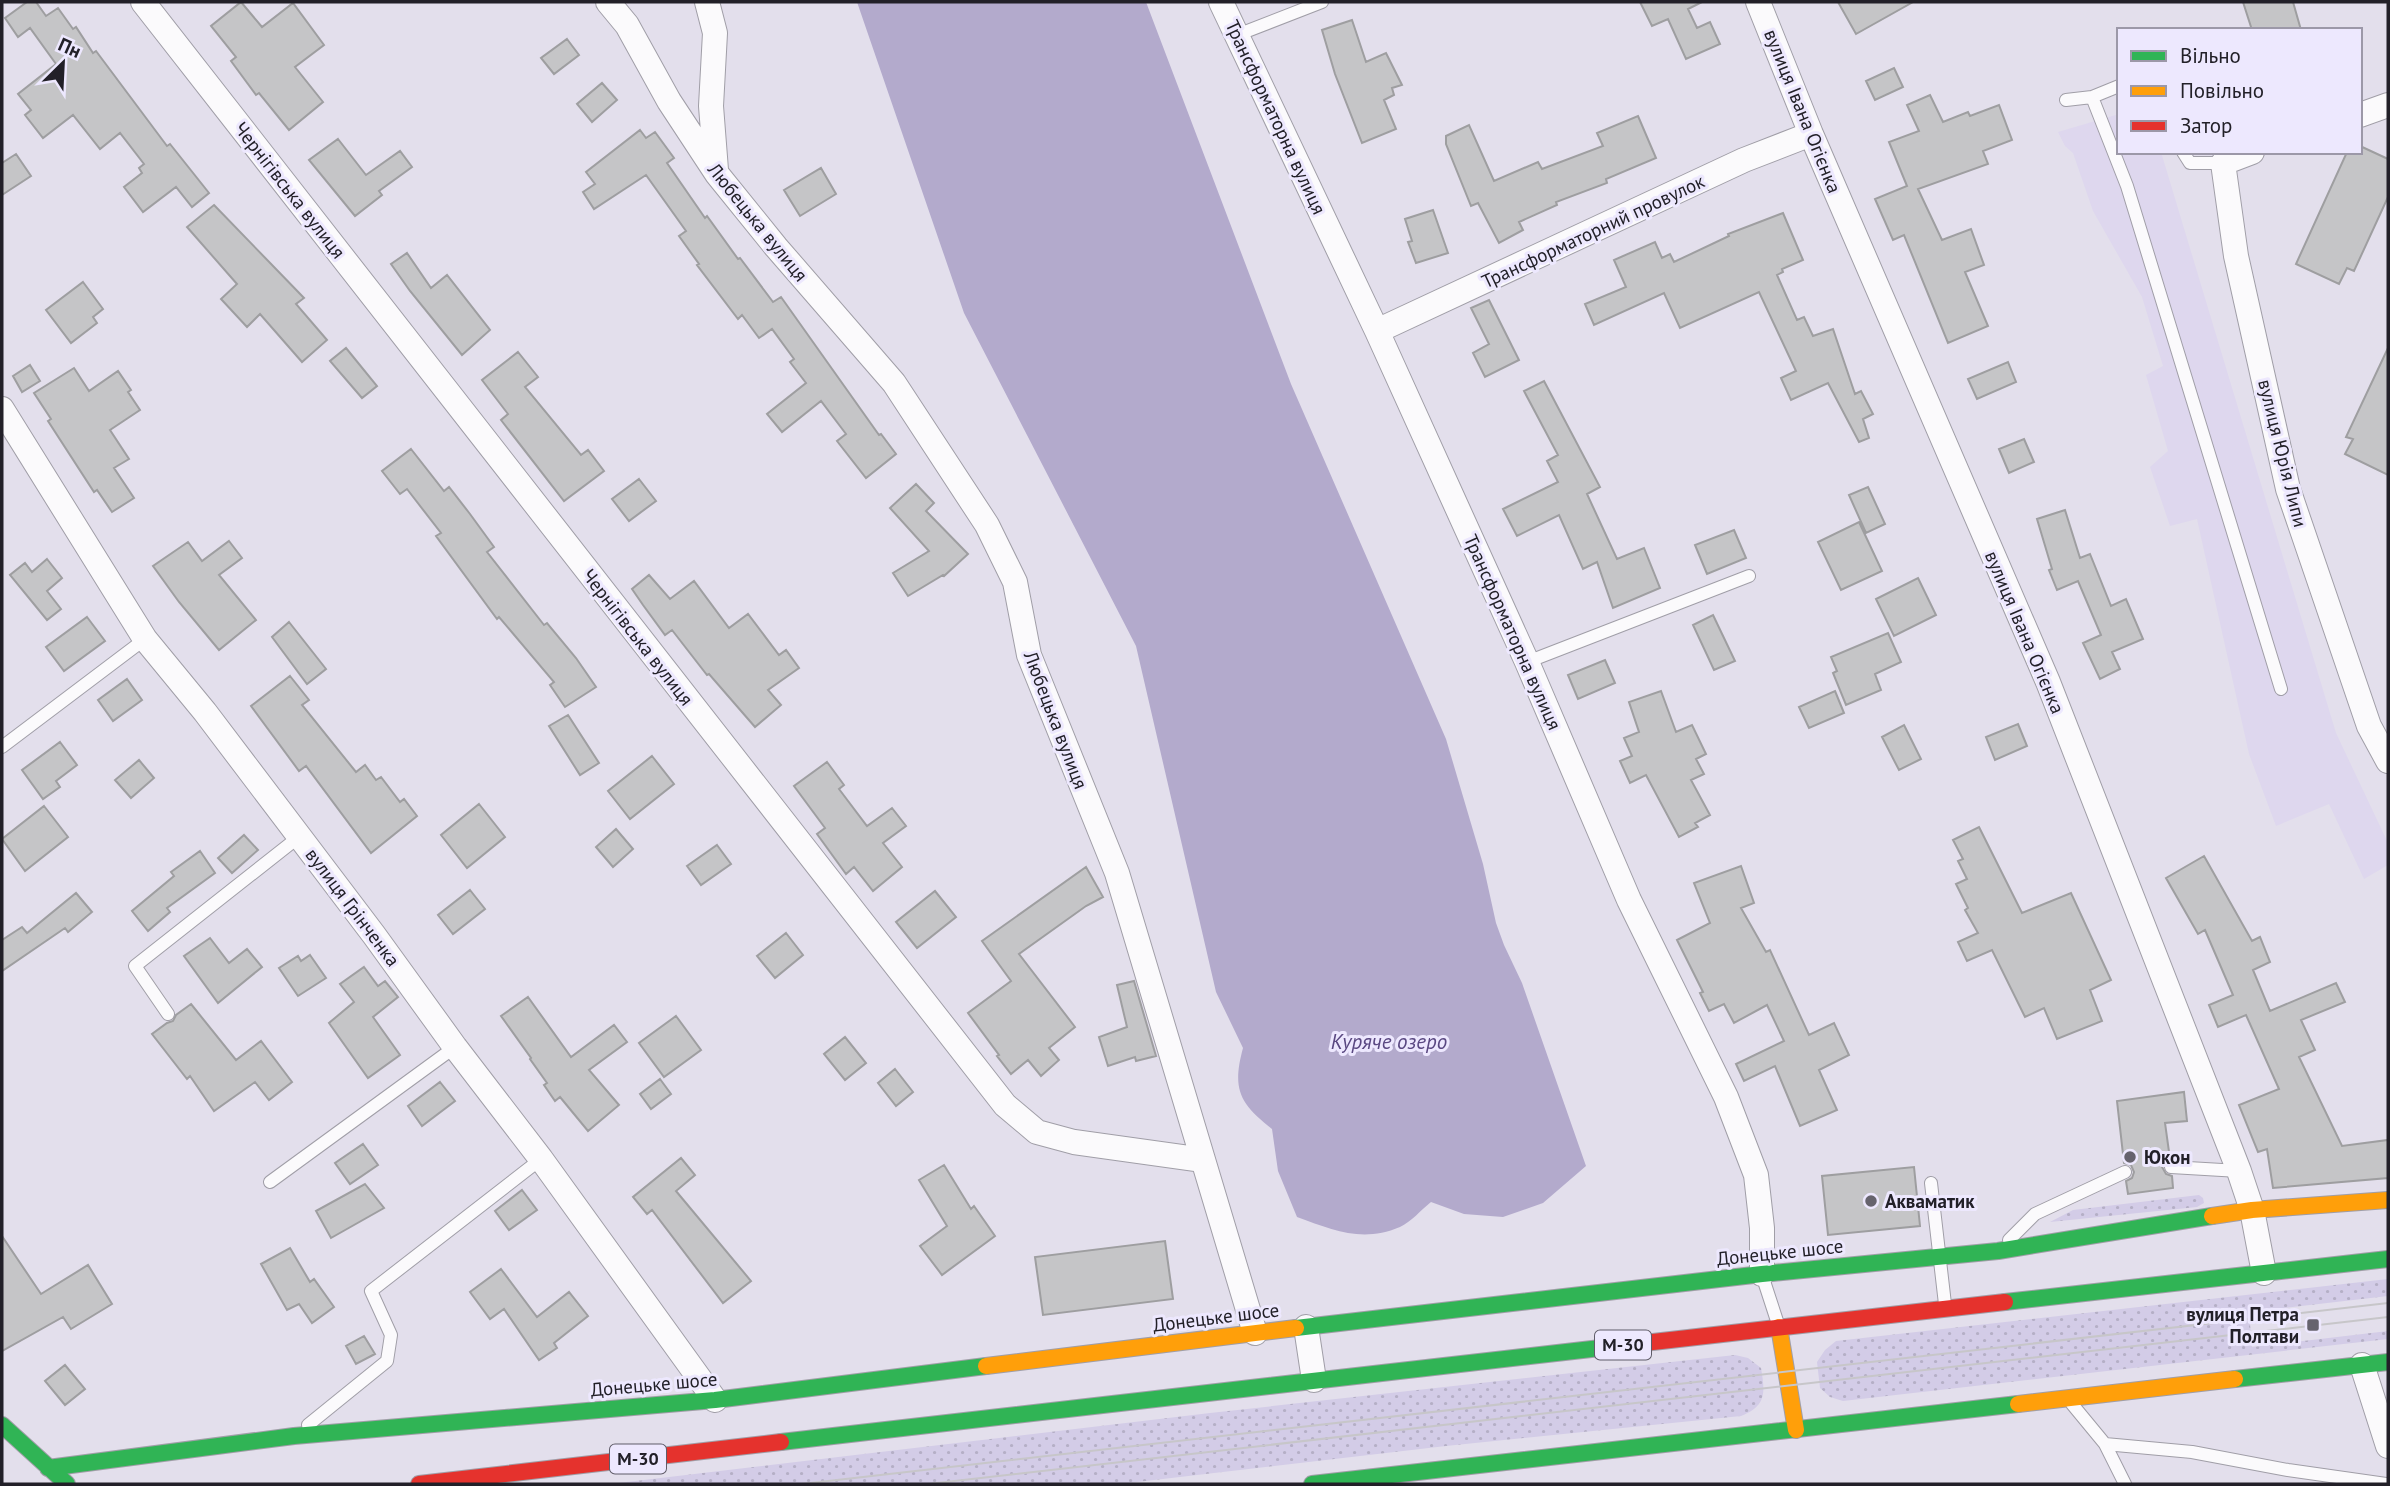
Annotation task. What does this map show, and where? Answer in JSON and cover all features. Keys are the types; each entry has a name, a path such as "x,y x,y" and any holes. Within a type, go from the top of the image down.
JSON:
{"main road":[{"name":"Донецьке шосе","path":"48,1468 294,1436 715,1400 1762,1274 1998,1251 2252,1210 2388,1200"},
{"name":"М-30","path":"419,1484 1779,1326 2388,1259"},
{"path":"1779,1326 1796,1430"},
{"path":"1312,1484 1443,1477 1796,1430 2388,1362"},
{"path":"2,1425 67,1484"}],"street":[{"name":"Чернігівська вулиця","path":"143,2 1005,1105 1037,1132 1074,1142 1203,1160"},
{"name":"Любецька вулиця","path":"608,2 627,25 670,101 717,174 776,247 894,383 987,525 1015,582 1029,655 1117,873 1255,1334"},
{"path":"707,2 715,33 710,106 717,174"},
{"name":"Трансформаторна вулиця","path":"1221,2 1377,331 1527,662 1629,900 1731,1110 1756,1175 1762,1228 1762,1274"},
{"name":"вулиця Івана Огієнка","path":"1758,2 1811,134 2048,682 2239,1171 2252,1210 2264,1273"},
{"path":"2362,114 2388,104"},
{"name":"Трансформаторний провулок","path":"1377,331 1744,160 1811,134"},
{"path":"2223,163 2247,154"},
{"name":"вулиця Юрія Липи","path":"2223,163 2236,256 2288,488 2369,726 2388,761"},
{"name":"вулиця Грінченка","path":"2,409 145,639 300,836 541,1159 715,1400"},
{"path":"1306,1327 1314,1380"},
{"path":"2362,1365 2388,1446"}],"lane":[{"path":"1237,35 1322,2"},
{"path":"2066,100 2092,97 2117,87"},
{"path":"2092,97 2127,186 2281,690"},
{"path":"2184,154 2190,163 2223,163"},
{"path":"1527,662 1749,576"},
{"path":"2,747 145,639"},
{"path":"168,1014 135,966 300,836"},
{"path":"270,1182 455,1047"},
{"path":"294,1436 387,1361 391,1335 371,1291 541,1159"},
{"path":"2171,1167 2239,1171"},
{"path":"1998,1251 2035,1214 2125,1172"},
{"path":"1931,1182 1946,1309"},
{"path":"1762,1274 1779,1326"},
{"path":"2067,1399 2105,1444 2124,1484"},
{"path":"2105,1444 2192,1452 2288,1470 2386,1484"}],"shaded area":[{"path":"2117,115 2117,154 2162,154 2336,733 2388,843 2388,865 2364,879 2329,804 2276,826 2249,754 2197,519 2170,526 2150,467 2168,451 2146,375 2163,366 2142,297 2093,211 2073,153 2065,146 2058,132"},
{"path":"2199,1195 2204,1203 2197,1207 2050,1222 2073,1210"},
{"path":"2388,1279 2388,1296 2249,1312 2252,1347 2388,1331 2388,1339 1843,1401 1830,1397 1820,1388 1817,1362 1825,1350 1836,1341"},
{"path":"1735,1355 1748,1358 1761,1368 1763,1384 1760,1403 1741,1416 1446,1446 1120,1484 610,1484 1210,1413"}],"water":[{"name":"Куряче озеро","path":"857,2 1146,2 1291,384 1446,739 1483,864 1496,923 1522,983 1586,1166 1543,1203 1503,1217 1464,1214 1431,1202 1404,1225 1373,1234 1348,1233 1297,1217 1278,1171 1272,1129 1252,1111 1241,1094 1238,1074 1243,1048 1216,992 1136,646 964,313"}],"building":[{"path":"27,2 36,2 46,16 58,8 73,29 76,27 93,53 96,51 167,146 170,144 209,193 192,207 176,187 143,212 124,187 142,173 139,168 144,164 120,133 100,149 73,115 43,138 25,115 31,110 18,94 56,64 30,28 18,37 5,18"},
{"path":"241,2 262,27 293,3 324,45 295,67 323,102 289,130 259,93 256,95 231,61 236,57 211,26"},
{"path":"1640,2 1702,2 1688,9 1697,28 1710,22 1720,44 1686,59 1668,19 1652,26"},
{"path":"1838,2 1913,2 1856,34"},
{"path":"2243,2 2293,2 2300,28 2251,28"},
{"path":"1352,20 1366,62 1386,53 1402,85 1392,88 1394,95 1384,100 1396,129 1362,143 1335,74 1322,30"},
{"path":"567,39 579,55 554,74 541,58"},
{"path":"1894,68 1903,87 1875,100 1866,81"},
{"path":"602,83 617,100 592,122 577,104"},
{"path":"1930,95 1943,122 1968,112 1970,116 1999,105 2012,140 1983,151 1988,164 1918,189 1942,240 1971,229 1984,265 1965,272 1988,326 1948,343 1904,235 1893,240 1875,199 1907,186 1889,142 1919,131 1907,105"},
{"path":"1638,116 1656,158 1606,179 1607,183 1556,202 1557,205 1519,222 1523,230 1499,243 1478,203 1471,206 1446,144 1446,136 1469,125 1494,181 1538,162 1542,169 1603,146 1597,133"},
{"path":"640,130 646,138 655,132 674,158 667,163 705,218 707,216 773,302 781,297 879,435 881,434 896,454 866,478 837,441 846,434 821,401 782,432 767,414 806,383 790,362 794,359 772,329 759,338 742,315 738,319 697,265 699,264 679,236 686,231 646,175 594,209 583,192 595,184 586,172"},
{"path":"338,139 366,175 400,151 412,167 379,191 382,195 355,216 309,160"},
{"path":"2362,147 2388,159 2388,197 2354,271 2347,268 2339,284 2296,264 2346,154 2362,154"},
{"path":"16,154 31,176 2,195 2,163"},
{"path":"821,168 836,194 800,216 784,190"},
{"path":"214,205 304,298 296,304 327,340 302,362 260,314 247,327 221,299 237,284 187,227"},
{"path":"1433,210 1448,253 1416,263 1408,242 1412,241 1405,219"},
{"path":"1783,213 1803,260 1782,269 1783,272 1777,275 1797,320 1804,317 1813,336 1833,329 1855,394 1861,391 1873,414 1863,419 1869,438 1859,442 1828,383 1791,400 1781,378 1796,371 1759,292 1680,328 1664,293 1594,325 1585,304 1626,287 1614,260 1655,242 1662,258 1670,254 1674,262 1729,236 1728,234"},
{"path":"407,253 431,288 447,275 490,330 462,355 391,264"},
{"path":"83,282 103,309 93,317 97,323 71,343 46,310"},
{"path":"1489,300 1519,360 1485,377 1473,353 1489,344 1471,308"},
{"path":"346,348 377,386 362,398 330,361"},
{"path":"2388,348 2388,475 2345,454 2353,439 2346,437"},
{"path":"518,352 538,377 525,387 581,455 588,450 604,471 564,501 501,420 508,414 482,380"},
{"path":"2008,362 2016,382 1977,399 1968,379"},
{"path":"30,365 40,381 22,392 13,376"},
{"path":"74,368 89,391 118,371 140,410 110,430 129,459 114,468 134,498 112,512 97,490 94,492 48,421 51,419 34,393"},
{"path":"1544,381 1600,487 1587,494 1617,559 1644,548 1660,588 1613,608 1597,562 1583,569 1559,515 1517,536 1503,509 1558,482 1547,461 1558,455 1524,391"},
{"path":"2024,439 2034,462 2009,473 1999,449"},
{"path":"411,449 444,491 449,487 470,514 494,547 487,552 544,625 547,623 576,658 596,687 565,707 550,685 554,682 499,617 497,619 436,536 441,533 407,489 400,494 382,471"},
{"path":"639,479 656,501 629,521 612,499"},
{"path":"916,484 934,503 926,511 968,554 944,576 908,596 893,573 929,551 890,508"},
{"path":"1868,487 1885,524 1866,533 1849,495"},
{"path":"2065,510 2080,558 2090,554 2111,606 2126,599 2143,639 2112,652 2120,669 2100,679 2083,643 2101,635 2078,581 2057,590 2049,570 2052,569 2037,519"},
{"path":"1859,522 1882,571 1841,590 1818,542"},
{"path":"1734,530 1746,558 1707,574 1695,545"},
{"path":"229,541 242,558 219,575 256,620 219,650 153,566 188,542 202,561"},
{"path":"47,559 62,578 47,591 61,609 47,620 10,575 25,563 32,572"},
{"path":"649,575 670,599 694,581 729,628 748,614 779,655 786,650 799,668 768,690 781,705 755,727 709,674 707,675 672,630 665,635 643,605 632,589"},
{"path":"1918,578 1936,615 1894,636 1876,599"},
{"path":"1713,615 1735,661 1714,670 1693,625"},
{"path":"87,617 105,641 64,671 46,647"},
{"path":"289,622 326,669 307,684 272,637"},
{"path":"1888,633 1901,662 1875,674 1881,690 1846,705 1833,673 1837,671 1831,657"},
{"path":"1605,660 1615,683 1578,699 1568,675"},
{"path":"290,676 309,700 302,705 356,772 365,765 376,780 381,777 400,802 404,799 417,816 371,853 306,766 299,771 251,706"},
{"path":"127,679 142,700 113,721 98,700"},
{"path":"1661,691 1676,732 1692,725 1706,754 1696,759 1704,774 1691,780 1710,815 1695,823 1698,827 1679,837 1646,775 1630,783 1620,761 1632,756 1624,738 1639,732 1629,702"},
{"path":"1835,691 1844,713 1809,728 1799,707"},
{"path":"568,715 599,763 580,775 549,726"},
{"path":"2018,724 2027,746 1995,760 1986,737"},
{"path":"1904,725 1921,759 1899,770 1882,737"},
{"path":"60,742 77,765 56,781 60,787 43,799 22,770"},
{"path":"652,756 674,784 630,819 608,791"},
{"path":"139,760 154,778 131,798 115,780"},
{"path":"827,762 844,785 839,789 867,826 892,808 906,826 883,843 902,867 873,891 854,867 846,874 817,834 825,828 794,786"},
{"path":"479,804 505,837 467,868 441,835"},
{"path":"44,806 68,837 25,871 2,839"},
{"path":"1979,827 2022,913 2071,893 2111,980 2090,990 2102,1021 2057,1039 2044,1008 2025,1017 1992,950 1967,961 1958,942 1978,933 1965,910 1968,908 1956,884 1967,879 1958,861 1963,859 1953,840"},
{"path":"616,829 633,849 613,867 596,847"},
{"path":"244,835 258,850 232,873 218,858"},
{"path":"717,845 731,864 701,885 687,866"},
{"path":"200,851 215,873 167,908 170,912 148,931 132,911 174,876 171,872"},
{"path":"2204,856 2252,941 2260,937 2270,962 2253,970 2270,1011 2336,983 2345,1002 2301,1020 2315,1050 2299,1057 2342,1146 2388,1140 2388,1178 2273,1188 2267,1149 2258,1152 2239,1105 2279,1089 2246,1015 2218,1027 2209,1005 2233,995 2205,930 2198,934 2166,878"},
{"path":"1741,866 1754,903 1741,908 1766,952 1770,950 1809,1035 1834,1023 1849,1055 1819,1070 1837,1110 1800,1126 1775,1066 1744,1081 1736,1064 1784,1041 1767,1005 1734,1023 1724,1004 1709,1011 1700,993 1703,992 1677,940 1710,923 1694,883"},
{"path":"1086,867 1103,897 1019,954 1075,1027 1049,1048 1059,1060 1041,1076 1028,1060 1011,1074 968,1013 1011,981 982,941"},
{"path":"470,890 485,909 453,934 438,915"},
{"path":"935,891 956,917 917,948 896,922"},
{"path":"76,893 92,912 68,932 65,928 2,971 2,940 22,927 27,933"},
{"path":"786,933 803,955 775,978 757,956"},
{"path":"210,938 229,963 247,949 262,967 218,1003 184,956"},
{"path":"310,955 326,978 298,996 279,968 298,956 301,961"},
{"path":"364,967 378,986 385,981 398,997 373,1017 400,1055 368,1078 329,1023 354,1002 340,984"},
{"path":"1134,981 1156,1056 1136,1061 1135,1057 1108,1066 1099,1037 1127,1027 1117,985"},
{"path":"528,997 571,1057 614,1025 627,1042 589,1070 619,1105 588,1131 560,1097 555,1101 544,1085 547,1083 501,1016"},
{"path":"191,1004 236,1060 261,1041 292,1082 269,1100 255,1082 214,1111 190,1076 187,1079 152,1034 173,1021 176,1015"},
{"path":"676,1016 701,1050 664,1077 639,1043"},
{"path":"845,1037 866,1063 845,1080 824,1054"},
{"path":"895,1069 913,1092 896,1106 878,1083"},
{"path":"660,1079 671,1094 651,1109 640,1094"},
{"path":"440,1082 455,1101 422,1126 408,1106"},
{"path":"2184,1092 2187,1121 2165,1123 2170,1159 2164,1162 2162,1167 2166,1174 2172,1176 2173,1188 2128,1194 2126,1181 2132,1178 2134,1172 2131,1165 2124,1163 2117,1101"},
{"path":"363,1144 378,1165 350,1184 335,1163"},
{"path":"681,1158 695,1175 676,1191 751,1281 723,1303 652,1210 647,1214 633,1197"},
{"path":"944,1165 971,1209 974,1206 995,1236 942,1275 920,1246 947,1226 919,1180"},
{"name":"Акваматик","path":"1914,1167 1920,1226 1828,1235 1822,1176"},
{"path":"365,1184 384,1208 331,1238 316,1211"},
{"path":"522,1190 537,1210 509,1230 495,1211"},
{"path":"2,1236 41,1294 88,1265 112,1304 71,1329 63,1317 2,1351"},
{"path":"1165,1241 1173,1299 1043,1315 1035,1257"},
{"path":"290,1248 310,1282 314,1279 334,1307 312,1323 299,1304 287,1310 261,1264"},
{"path":"501,1269 537,1317 569,1292 588,1316 554,1343 557,1348 539,1360 504,1309 490,1319 470,1292"},
{"path":"364,1336 375,1354 356,1364 346,1346"},
{"path":"65,1365 85,1389 65,1405 45,1381"}],"tram line":[{"path":"802,1484 2388,1303"},
{"path":"928,1484 2388,1317"}],"traffic: fast":[{"path":"1296,1328 1762,1274 1998,1251 2212,1216"},
{"path":"2005,1302 2388,1259"},
{"path":"781,1442 1644,1343"},
{"path":"2235,1379 2388,1362"},
{"path":"48,1468 294,1436 715,1400 986,1366"},
{"path":"1312,1484 2018,1404"},
{"path":"2,1425 67,1484"}],"traffic: slow":[{"path":"2212,1216 2252,1210 2388,1200"},
{"path":"1779,1327 1796,1430"},
{"path":"986,1366 1296,1328"},
{"path":"2018,1404 2235,1379"}],"traffic: jam":[{"path":"1644,1343 2005,1302"},
{"path":"419,1484 781,1442"}],"place":[{"name":"Юкон","path":"2130,1157"},
{"name":"Акваматик","path":"1871,1201"},
{"name":"вулиця Петра Полтави","path":"2313,1325"}]}
